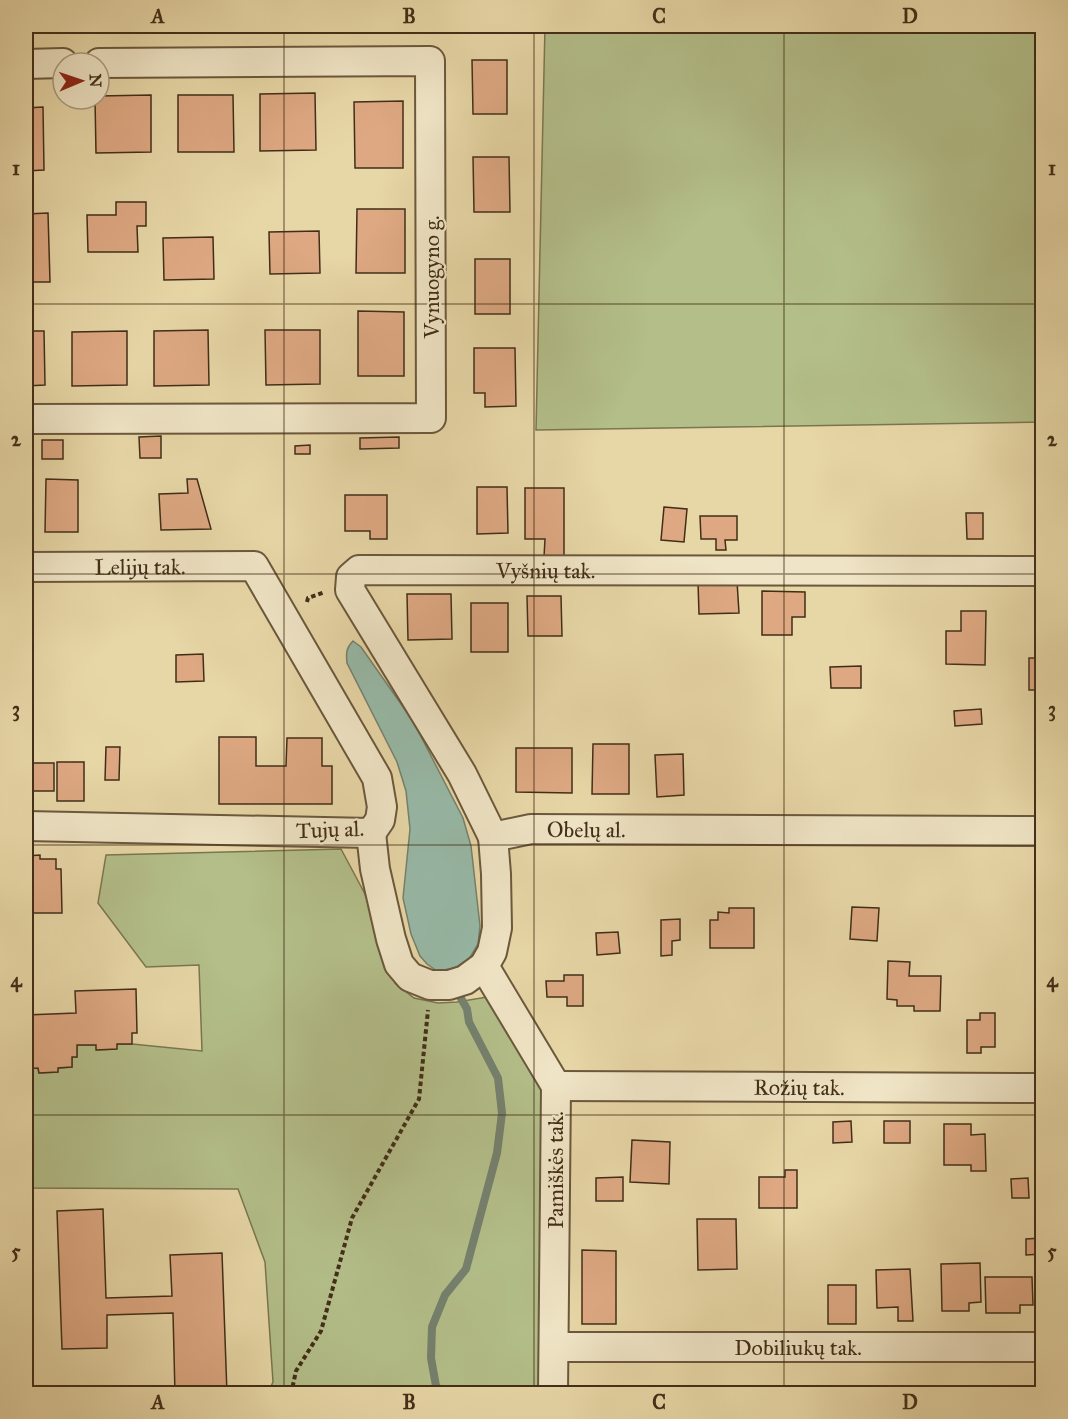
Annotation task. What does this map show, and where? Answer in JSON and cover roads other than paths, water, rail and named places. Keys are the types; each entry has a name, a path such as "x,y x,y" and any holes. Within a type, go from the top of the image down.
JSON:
{"street":[{"name":"Vynuogyno g.","path":"26,419 431,418 430,61 111,63"},
{"path":"26,64 51,63"},
{"name":"Lelijų tak.","path":"26,567 254,566"},
{"name":"Tujų al.","path":"26,826 371,833 380,820 382,807 377,778 254,566"},
{"name":"Vyšnių tak.","path":"493,837 462,774 350,590 351,577 359,570 1042,571"},
{"name":"Obelų al.","path":"493,837 531,829 1042,831"},
{"path":"371,833 375,869 399,964 410,976 430,985 449,985 465,980 484,966 492,952 497,928 493,837"},
{"name":"Pamiškės tak.","path":"484,966 556,1086 554,1394"},
{"name":"Rožių tak.","path":"556,1086 1042,1088"},
{"name":"Dobiliukų tak.","path":"554,1347 1042,1347"}],"waterway":[{"path":"444,1394 436,1386 431,1358 432,1327 445,1295 466,1269 497,1153 502,1113 498,1078 469,1022 467,1009 458,993"}]}
